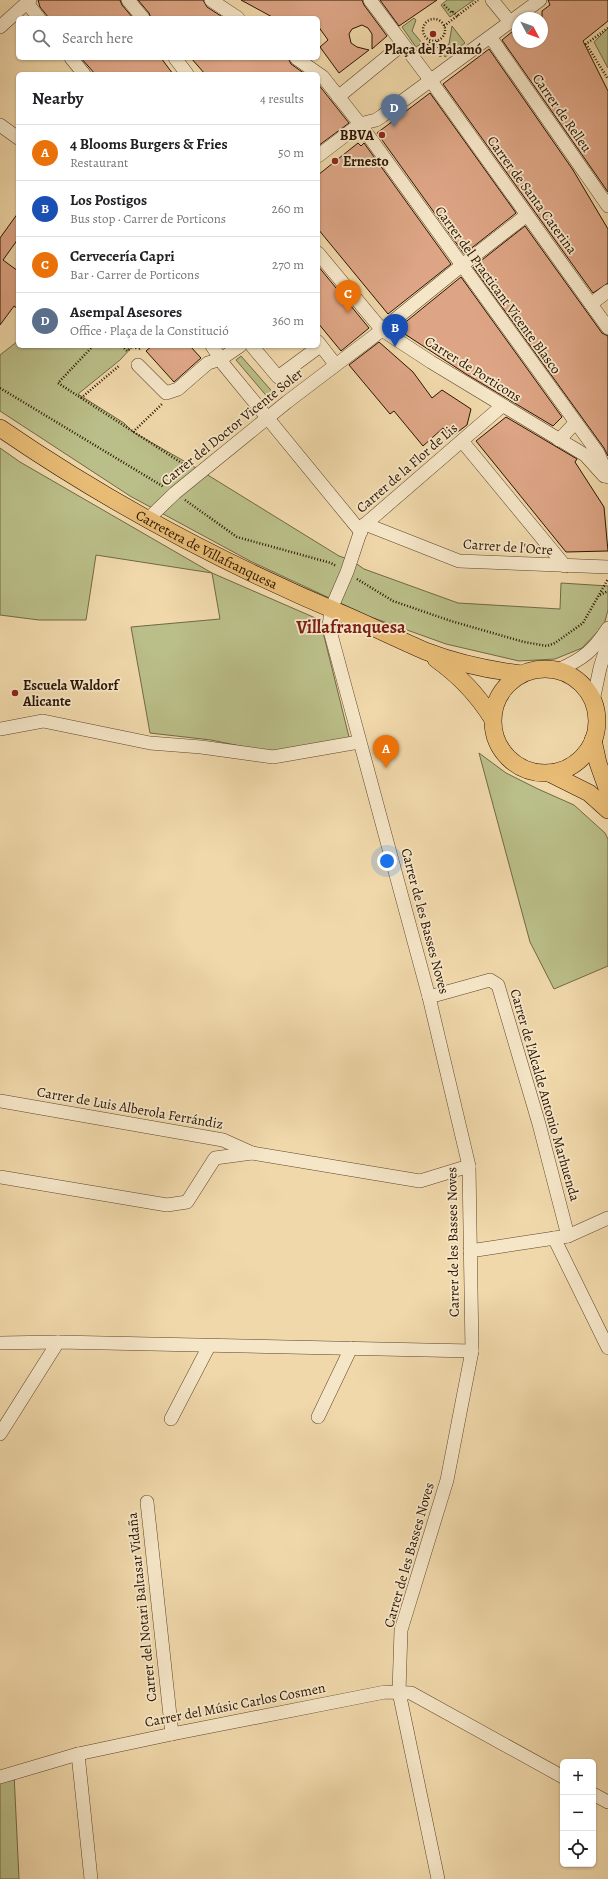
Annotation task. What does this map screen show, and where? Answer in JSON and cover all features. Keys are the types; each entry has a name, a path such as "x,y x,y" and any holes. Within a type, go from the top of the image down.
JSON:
{"main road":[{"name":"Carretera de Villafranquesa","path":"0,428 75,476 148,519 226,560 425,651 476,666 522,674"},
{"name":"Carretera de Villafranquesa","path":"425,651 466,683 481,700 492,718"},
{"path":"594,740 576,763 559,771 549,773 527,770 508,759 496,740 492,718 498,697 508,684 522,674 540,668 558,670 570,674 580,682 594,701 597,720 594,740 598,763 608,791"},
{"path":"549,773 588,793 608,810"}],"street":[{"path":"128,0 141,16"},
{"path":"211,0 235,16"},
{"name":"Carrer de Santa Caterina","path":"370,0 431,81 608,328"},
{"path":"492,0 510,22"},
{"path":"320,154 360,124 376,120 491,38 540,0"},
{"path":"0,27 29,2 38,16"},
{"name":"Carrer de Relleu","path":"491,38 608,206"},
{"path":"338,97 398,48"},
{"path":"73,60 82,72"},
{"path":"176,60 186,72"},
{"name":"Carrer del Practicant Vicente Blasco","path":"299,60 315,72"},
{"name":"Carrer del Practicant Vicente Blasco","path":"320,76 360,124 461,266 598,453 608,477"},
{"path":"0,125 16,137"},
{"name":"Carrer del Doctor Vicente Soler","path":"148,519 175,493 335,364 382,330 523,218 526,214"},
{"name":"Carrer de Porticons","path":"320,255 382,330 502,406 585,455 608,480"},
{"path":"591,304 608,291"},
{"path":"320,345 335,364"},
{"name":"Carrer de l'Ocre","path":"214,348 221,358 224,366 363,528 459,561 608,567"},
{"path":"138,365 166,393 178,389 208,363 221,358 237,348"},
{"path":"254,348 278,376 314,348"},
{"name":"Carrer de la Flor de Lis","path":"331,609 347,572 363,528 502,406"},
{"path":"559,440 575,423"},
{"path":"462,441 565,566"},
{"name":"Carrer de les Basses Noves","path":"331,609 329,627 429,997 469,1166 472,1351 447,1480 401,1630 399,1692 438,1879"},
{"path":"558,670 580,660 587,655 608,628"},
{"path":"594,701 600,668 608,642"},
{"path":"0,729 43,721 150,743 273,757 359,742"},
{"name":"Carrer de l'Alcalde Antonio Marhuenda","path":"429,997 490,980 498,985 539,1124 568,1236"},
{"name":"Carrer de Luis Alberola Ferrándiz","path":"0,1101 223,1140 252,1153 420,1181 469,1166"},
{"name":"Carrer de Luis Alberola Ferrándiz","path":"0,1177 167,1205 187,1202 215,1158 252,1153"},
{"path":"470,1251 568,1236 608,1218"},
{"path":"554,1238 608,1348"},
{"path":"0,1343 58,1342 472,1351"},
{"path":"0,1434 58,1342"},
{"path":"171,1419 209,1346"},
{"path":"318,1417 351,1348"},
{"name":"Carrer del Notari Baltasar Vidaña","path":"147,1502 172,1734"},
{"name":"Carrer del Músic Carlos Cosmen","path":"0,1777 78,1754 384,1692 411,1693 560,1775"},
{"path":"78,1754 90,1879"},
{"path":"595,1795 608,1802"}],"path":[{"path":"444,26 478,0"},
{"path":"444,5 452,13 454,12 458,16"},
{"path":"436,20 444,26 445,34 437,41 431,41 424,34 426,24 436,20"},
{"path":"608,28 586,44 608,79"},
{"path":"421,54 431,41"},
{"path":"437,41 441,59"},
{"path":"91,348 58,383 194,470"},
{"path":"82,398 120,365"},
{"path":"0,388 175,493 237,537 331,562 392,601 451,621 535,645 547,646 555,643 574,628 582,624 600,595 608,578"},
{"path":"133,432 163,404"},
{"path":"600,595 608,591"}],"green space":[{"path":"447,0 474,0 450,17 441,5"},
{"path":"414,18 416,20 412,31 422,43 416,47 402,27"},
{"path":"452,26 465,43 445,57 441,51 449,44"},
{"path":"608,28 608,68 594,42"},
{"path":"16,343 16,348 131,348 120,360 78,394 124,423 133,432 198,469 339,556 351,560 364,569 458,603 560,609 561,583 608,586 608,610 604,625 582,648 555,659 519,661 446,644 368,616 250,561 130,496 0,411 0,355"},
{"path":"241,356 276,396 270,400 236,360"},
{"path":"0,448 20,462 212,573 96,555 86,620 39,620 0,615"},
{"path":"212,573 320,620 350,741 274,753 211,740 150,733 131,627 220,619"},
{"path":"479,753 506,773 574,805 605,833 608,839 608,966 554,989 530,942"},
{"path":"14,1773 19,1879 0,1879 0,1777"}],"building":[{"path":"38,0 120,0 122,5 131,16 47,16 40,7"},
{"path":"138,0 203,0 207,7 221,16 150,16"},
{"path":"241,0 362,0 364,5 387,36 372,49 372,34 368,28 362,25 352,29 349,34 351,43 357,47 369,50 339,73 320,47 328,40 320,29 320,16 270,16"},
{"path":"380,0 437,0 399,26"},
{"path":"548,0 608,0 608,21 583,41 608,91 608,192 502,40 512,32 512,48 548,48 548,12 542,11 550,5"},
{"path":"489,49 573,170 608,229 608,283 593,293 443,84"},
{"path":"83,60 162,60 172,72 93,72"},
{"path":"193,60 289,60 291,64 302,72 203,72"},
{"path":"320,87 349,123 320,145"},
{"path":"430,93 516,213 464,254 377,133"},
{"path":"358,143 361,146 364,143 451,264 388,314 320,231 320,173"},
{"path":"16,216 16,242 3,260 16,270 16,308 14,306 0,325 0,238"},
{"path":"525,226 602,333 608,336 608,456 604,448 473,267"},
{"path":"320,268 369,328 341,351 320,325"},
{"path":"461,277 562,417 553,426 466,374 397,329"},
{"path":"379,342 413,372 432,398 442,390 471,409 467,425 451,437 443,428 423,446 394,411 390,414 349,365"},
{"path":"150,348 192,348 201,358 174,382 146,351"},
{"path":"506,417 577,459 575,462 604,507 608,551 566,552 476,441"}],"place":[{"name":"Plaça del Palamó","path":"433,34"},
{"name":"Asempal Asesores","path":"394,127"},
{"name":"BBVA","path":"382,135"},
{"name":"Ernesto","path":"335,161"},
{"name":"Cervecería Capri","path":"348,313"},
{"name":"Los Postigos","path":"395,347"},
{"name":"Escuela Waldorf Alicante","path":"15,693"},
{"name":"4 Blooms Burgers & Fries","path":"386,768"}],"district":[{"name":"Villafranquesa","path":"351,627"}]}
